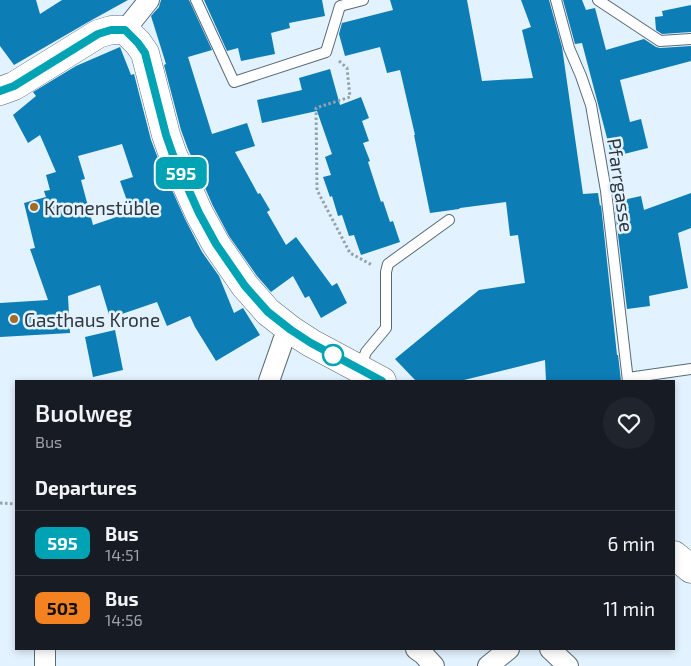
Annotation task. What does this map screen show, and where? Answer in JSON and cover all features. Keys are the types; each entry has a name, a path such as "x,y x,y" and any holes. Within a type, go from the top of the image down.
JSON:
{"street":[{"path":"125,30 149,0"},
{"path":"0,91 14,86 98,34 111,30 125,30 145,53 166,135 199,213 216,244 245,286 268,312 291,330 370,375"},
{"path":"269,380 283,342 291,330"},
{"path":"675,556 691,569"},
{"path":"44,666 45,650"},
{"path":"417,650 434,666"},
{"path":"488,666 508,650"},
{"path":"551,650 568,666"}],"lane":[{"path":"196,0 234,82 326,52 340,6 363,0"},
{"name":"Pfarrgasse","path":"556,0 569,48 591,104 606,191 628,380"},
{"path":"598,0 660,41 691,39"},
{"path":"370,375 366,352 386,328 386,272 388,264 449,220"},
{"path":"628,380 691,369"}],"path":[{"path":"326,52 347,68 350,97 316,108 317,190 350,253 386,272"},
{"path":"0,503 15,504"}],"building":[{"path":"0,0 36,0 40,14 62,0 128,0 14,65 0,46"},
{"path":"161,0 189,0 212,50 188,57 212,134 247,123 255,146 235,152 258,194 260,193 270,210 267,212 286,245 296,237 332,286 337,283 347,303 321,318 309,296 305,298 293,276 271,292 257,276 229,236 213,206 181,130 164,65 166,64 151,16 159,7"},
{"path":"204,0 322,0 325,16 289,23 290,28 271,33 275,54 241,61 238,48 227,51"},
{"path":"390,0 467,0 482,81 533,78 522,30 531,27 521,0 549,0 562,47 583,194 598,193 601,205 621,380 546,380 545,360 464,380 415,380 395,359 479,290 525,283 518,235 510,236 506,202 430,213 400,70 387,73 380,47 345,56 339,34 342,23 393,10"},
{"path":"563,0 582,0 586,10 595,8 606,50 644,39 660,48 691,46 691,61 620,80 630,122 641,119 648,148 612,157 582,43 575,44"},
{"path":"691,5 691,32 662,34 656,30 655,17 663,16 662,11"},
{"path":"120,47 131,75 134,74 151,140 185,219 202,252 219,276 234,313 243,308 260,335 216,361 190,316 167,326 157,302 110,318 100,285 68,296 70,333 0,337 0,303 48,300 30,249 35,248 24,203 46,197 44,191 50,190 46,175 56,172 40,135 28,143 13,115 36,96 33,92 76,66","holes":["122,144 133,177 120,181 131,212 93,225 81,180 85,179 78,156"]},
{"path":"330,69 340,105 361,97 369,118 362,121 369,141 363,143 370,161 368,162 381,202 383,201 390,222 393,221 400,242 361,255 354,235 349,236 342,215 338,216 332,196 330,197 323,177 331,175 325,157 332,154 317,111 262,123 257,100 302,90 299,78"},
{"path":"691,193 691,228 678,233 688,288 649,296 650,306 627,309 614,202 641,196 644,210"},
{"path":"115,330 123,370 93,377 85,337"}],"bus line":[{"name":"595","path":"0,91 14,86 98,34 111,30 125,30 145,53 166,135 184,181 216,244 245,286 268,312 291,330 311,343 380,380"}],"place":[{"name":"Kronenstüble","path":"34,207"},
{"name":"Gasthaus Krone","path":"14,319"}]}
